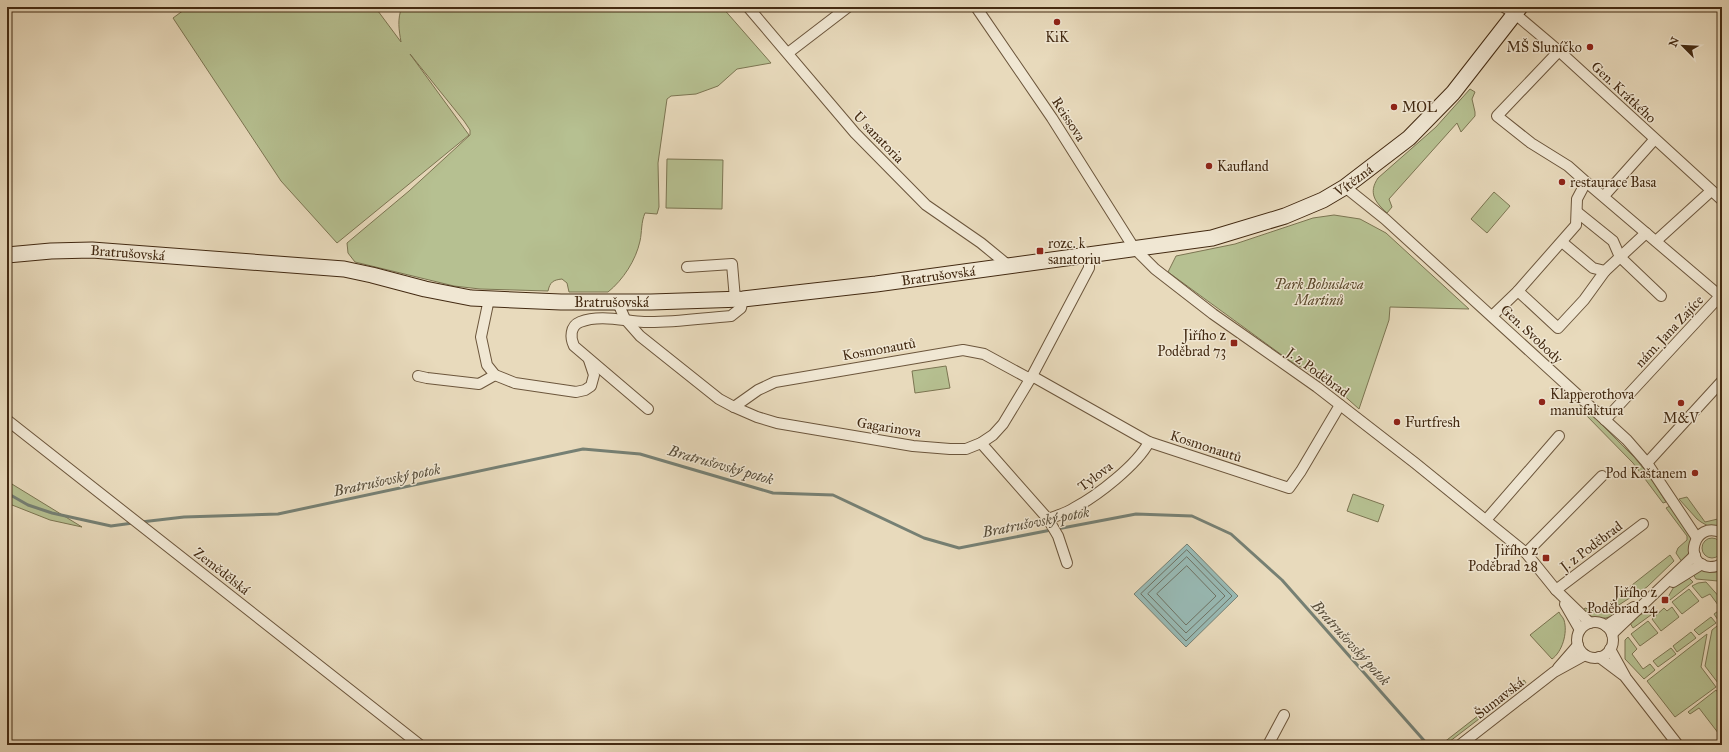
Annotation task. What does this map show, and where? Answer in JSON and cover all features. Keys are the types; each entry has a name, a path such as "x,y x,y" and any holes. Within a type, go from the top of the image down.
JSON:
{"main road":[{"name":"Vítězná","path":"1134,248 1212,238 1285,216 1323,200 1345,187 1409,138 1453,93 1513,9"},
{"name":"Bratrušovská","path":"7,255 51,251 92,250 344,270 372,275 397,283 448,294 488,299 618,303 739,299 876,284 1089,256 1134,248"}],"street":[{"name":"U sanatoria","path":"748,7 855,133 926,205 980,243 1009,266"},
{"path":"788,53 848,7"},
{"name":"Reissova","path":"976,7 1052,118 1134,248"},
{"name":"Gen. Krátkého","path":"1513,9 1654,140 1722,200"},
{"name":"nám. Jana Zajíce","path":"1559,51 1497,116 1531,143 1568,166 1720,296 1605,420"},
{"path":"1604,196 1654,140"},
{"path":"1492,316 1518,291 1576,225 1577,199 1586,182"},
{"name":"Gen. Svobody","path":"1345,187 1385,219 1627,440 1648,463 1671,501 1697,538"},
{"path":"1656,241 1711,191"},
{"path":"1577,212 1613,241 1620,257 1661,296"},
{"path":"1518,291 1558,328 1584,300 1605,271 1646,233"},
{"path":"1562,242 1592,268 1605,271"},
{"name":"J. z Poděbrad","path":"1134,248 1155,269 1213,314 1317,387 1415,462 1486,520 1526,553 1556,590 1590,623"},
{"name":"Gagarinova","path":"618,303 625,319 640,336 719,399 757,417 777,423 913,446 950,450 966,449 982,443 993,435 1003,424 1031,378 1089,268 1089,256"},
{"path":"687,267 732,264 739,299"},
{"path":"488,299 481,337 487,365 495,375 515,383 534,387 561,389 576,392 585,390 591,386 594,375 588,358"},
{"name":"Bratrušovská","path":"648,409 574,346 571,339 573,327 579,322 592,319 625,319 644,322 731,316 741,308 739,299"},
{"name":"Kosmonautů","path":"734,407 758,390 774,382 963,350 984,354 1149,442 1288,488 1302,471 1340,405"},
{"path":"418,376 479,384 495,375"},
{"path":"1648,463 1722,381"},
{"name":"Zemědělská","path":"7,420 420,745"},
{"path":"1486,520 1559,436"},
{"name":"Tylova","path":"1050,522 1074,508 1120,475 1144,452 1149,442"},
{"path":"982,443 1050,522 1058,536 1067,563"},
{"path":"1526,553 1602,476"},
{"name":"Gen. Svobody","path":"1683,516 1706,531 1716,531 1722,533"},
{"name":"J. z Poděbrad","path":"1556,590 1643,524"},
{"path":"1706,531 1697,538 1694,549 1697,560 1708,566 1721,566"},
{"path":"1609,630 1653,595 1695,555"},
{"path":"1653,595 1702,564"},
{"name":"J. z Poděbrad","path":"1556,590 1580,630"},
{"path":"1599,657 1606,653 1612,644 1609,630 1601,623 1590,623 1580,630 1578,645 1585,655 1599,657 1626,678"},
{"name":"Šumavská","path":"1554,672 1578,645"},
{"path":"1610,649 1626,678 1678,745"},
{"name":"Šumavská","path":"1460,745 1554,672 1585,655"},
{"path":"1268,745 1284,715"}],"green space":[{"path":"188,7 375,7 401,42 399,20 402,7 722,7 771,63 737,69 718,86 696,94 671,96 667,99 658,163 659,207 657,214 645,213 640,241 632,262 624,276 608,292 569,292 567,283 562,279 552,282 548,291 480,289 454,286 355,262 348,253 347,243 409,191 470,135 470,130 464,121 410,54 469,135 337,243 281,181 173,18"},
{"path":"1470,89 1475,92 1472,99 1475,116 1461,132 1457,123 1389,199 1392,207 1387,213 1374,197 1373,193 1375,183 1378,178 1436,127"},
{"path":"667,159 723,160 722,209 666,208"},
{"path":"1494,192 1510,206 1487,233 1471,219"},
{"name":"Park Bohuslava Martinů","path":"1334,215 1360,219 1386,233 1469,309 1390,307 1389,320 1359,409 1321,375 1317,376 1290,361 1168,272 1176,256 1235,244 1313,218"},
{"path":"946,366 950,388 915,393 912,371"},
{"path":"1579,402 1635,458 1648,474 1666,502 1663,503 1633,463 1583,412"},
{"path":"7,481 82,527 50,520 7,503"},
{"path":"1353,494 1384,505 1378,522 1347,511"},
{"path":"1687,497 1705,522 1722,518 1722,526 1708,526 1697,519 1679,499"},
{"path":"1670,506 1685,526 1691,540 1691,547 1682,562 1676,553 1678,548 1687,540 1687,536 1666,508"},
{"path":"1708,538 1716,538 1722,544 1722,552 1716,558 1708,558 1702,552 1702,544"},
{"path":"1670,555 1674,561 1647,587 1614,608 1608,604"},
{"path":"1706,569 1718,572 1722,575 1722,579 1718,581 1696,579 1693,574 1697,570"},
{"path":"1688,577 1693,582 1670,600 1668,597 1675,585"},
{"path":"1706,582 1722,600 1722,617 1718,620 1714,614 1721,609 1710,594 1702,598 1692,586 1698,583"},
{"path":"1689,589 1699,601 1682,614 1672,602"},
{"path":"1605,606 1614,615 1605,618 1598,618 1590,616 1582,611 1585,608 1597,612"},
{"path":"1672,607 1679,617 1661,631 1652,619 1664,608 1667,611"},
{"path":"1653,608 1655,612 1633,628 1630,623 1636,617"},
{"path":"1559,612 1564,620 1565,636 1559,652 1552,659 1530,635"},
{"path":"1711,617 1716,623 1699,635 1694,630"},
{"path":"1648,621 1658,633 1640,646 1631,634"},
{"path":"1722,622 1722,662 1718,665 1722,670 1722,680 1718,683 1705,666 1712,630"},
{"path":"1691,632 1696,638 1677,652 1673,646"},
{"path":"1707,634 1701,667 1716,687 1675,717 1647,681"},
{"path":"1628,637 1637,649 1632,654 1643,669 1650,664 1655,670 1644,679 1625,659 1625,640"},
{"path":"1671,648 1676,654 1658,667 1653,661"},
{"path":"1524,680 1526,683 1445,745 1443,743"},
{"path":"1716,690 1722,706 1722,738 1699,708 1690,714 1688,712"}],"water":[{"path":"1187,544 1238,596 1186,647 1134,594"}],"waterway":[{"name":"Bratrušovský potok","path":"141,522 184,517 278,514 583,449 640,454 773,493 833,495 924,538 959,548 1051,530"},
{"name":"Bratrušovský potok","path":"7,493 28,505 52,513 111,526 133,523"},
{"name":"Bratrušovský potok","path":"1057,529 1136,514 1192,516 1231,534 1282,580 1428,745"}],"place":[{"name":"KiK","path":"1057,22"},
{"name":"MŠ Sluníčko","path":"1590,47"},
{"name":"MOL","path":"1394,107"},
{"name":"Kaufland","path":"1209,166"},
{"name":"restaurace Basa","path":"1562,182"},
{"name":"rozc. k sanatoriu","path":"1040,251"},
{"name":"Jiřího z Poděbrad 73","path":"1234,343"},
{"name":"Klapperothova manufaktura","path":"1542,402"},
{"name":"M&V","path":"1681,403"},
{"name":"Furtfresh","path":"1397,422"},
{"name":"Pod Kaštanem","path":"1695,473"},
{"name":"Jiřího z Poděbrad 28","path":"1546,558"},
{"name":"Jiřího z Poděbrad 24","path":"1665,600"}]}
